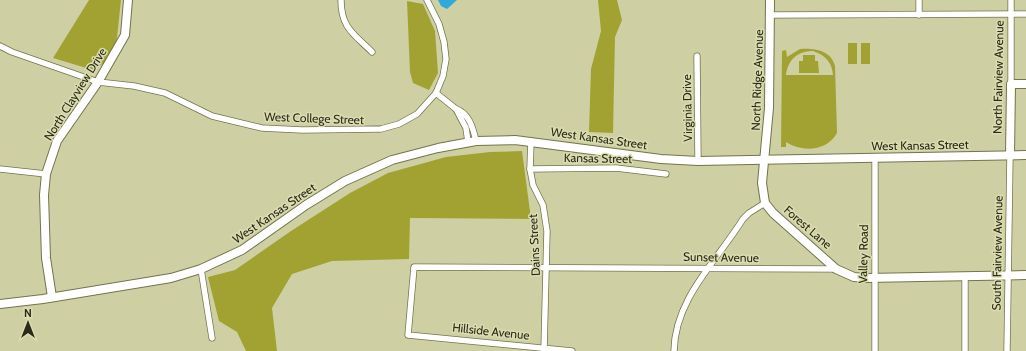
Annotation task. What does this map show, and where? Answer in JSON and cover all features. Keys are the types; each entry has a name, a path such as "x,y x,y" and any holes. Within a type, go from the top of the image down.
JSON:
{"main road":[{"name":"North Clayview Drive","path":"52,297 46,258 44,195 46,174 56,141 98,82 125,35 128,0"},
{"name":"North Ridge Avenue","path":"764,203 762,183 769,108 770,0"},
{"path":"1012,84 1026,84"},
{"name":"North Fairview Avenue","path":"1010,155 1012,84"},
{"name":"West Kansas Street","path":"0,304 171,278 201,269 242,250 318,197 359,174 414,153 472,141 531,141 661,159 698,161 1026,155"},
{"name":"Forest Lane","path":"764,203 773,213 836,269"},
{"name":"Sunset Avenue","path":"836,269 854,276 874,278 1026,275"}],"street":[{"path":"341,0 342,18 346,26 372,52"},
{"name":"West College Street","path":"0,46 12,52 98,82 132,86 165,93 212,116 247,125 262,128 302,130 372,130 390,127 417,114 436,92 444,71 446,59 444,42 439,24 427,0"},
{"path":"919,0 919,15"},
{"name":"North Fairview Avenue","path":"1011,0 1012,84"},
{"path":"771,15 1026,14"},
{"name":"Virginia Drive","path":"697,56 698,161"},
{"path":"436,92 456,108 463,111 474,129 472,141"},
{"name":"Dains Street","path":"531,141 530,169 533,185 543,205 547,232 544,349"},
{"name":"South Fairview Avenue","path":"1007,351 1010,155"},
{"name":"Valley Road","path":"875,158 875,351"},
{"name":"Kansas Street","path":"530,169 616,168 666,174"},
{"path":"0,169 46,174"},
{"path":"674,351 675,332 680,315 693,291 743,219 749,212 764,203"},
{"name":"Sunset Avenue","path":"408,335 414,267 836,269"},
{"path":"201,269 212,338"},
{"path":"965,276 965,351"},
{"name":"Hillside Avenue","path":"408,335 572,351"}],"shaded area":[{"path":"89,0 121,0 115,56 93,70 53,58"},
{"path":"598,0 617,0 622,20 615,37 613,133 589,132 591,69 601,31"},
{"path":"407,1 423,4 435,31 438,73 429,90 413,83 410,72"},
{"path":"848,43 857,43 857,64 848,64"},
{"path":"861,43 870,43 870,64 861,64"},
{"path":"800,49 811,49 826,53 830,56 835,66 837,133 833,139 821,147 807,149 800,148 786,142 786,147 781,147 782,51 786,50 787,57","holes":["807,51 817,53 827,60 831,66 833,75 786,75 789,65 794,57"]},
{"path":"803,55 815,55 815,61 818,61 819,73 799,73 799,61 803,61"},
{"path":"522,151 531,219 410,218 409,259 332,261 292,274 272,308 277,351 246,351 237,332 219,321 208,277 235,270 291,231 350,193 388,173 446,157 490,152"}],"water":[{"path":"438,0 457,0 447,9 441,6"}]}
